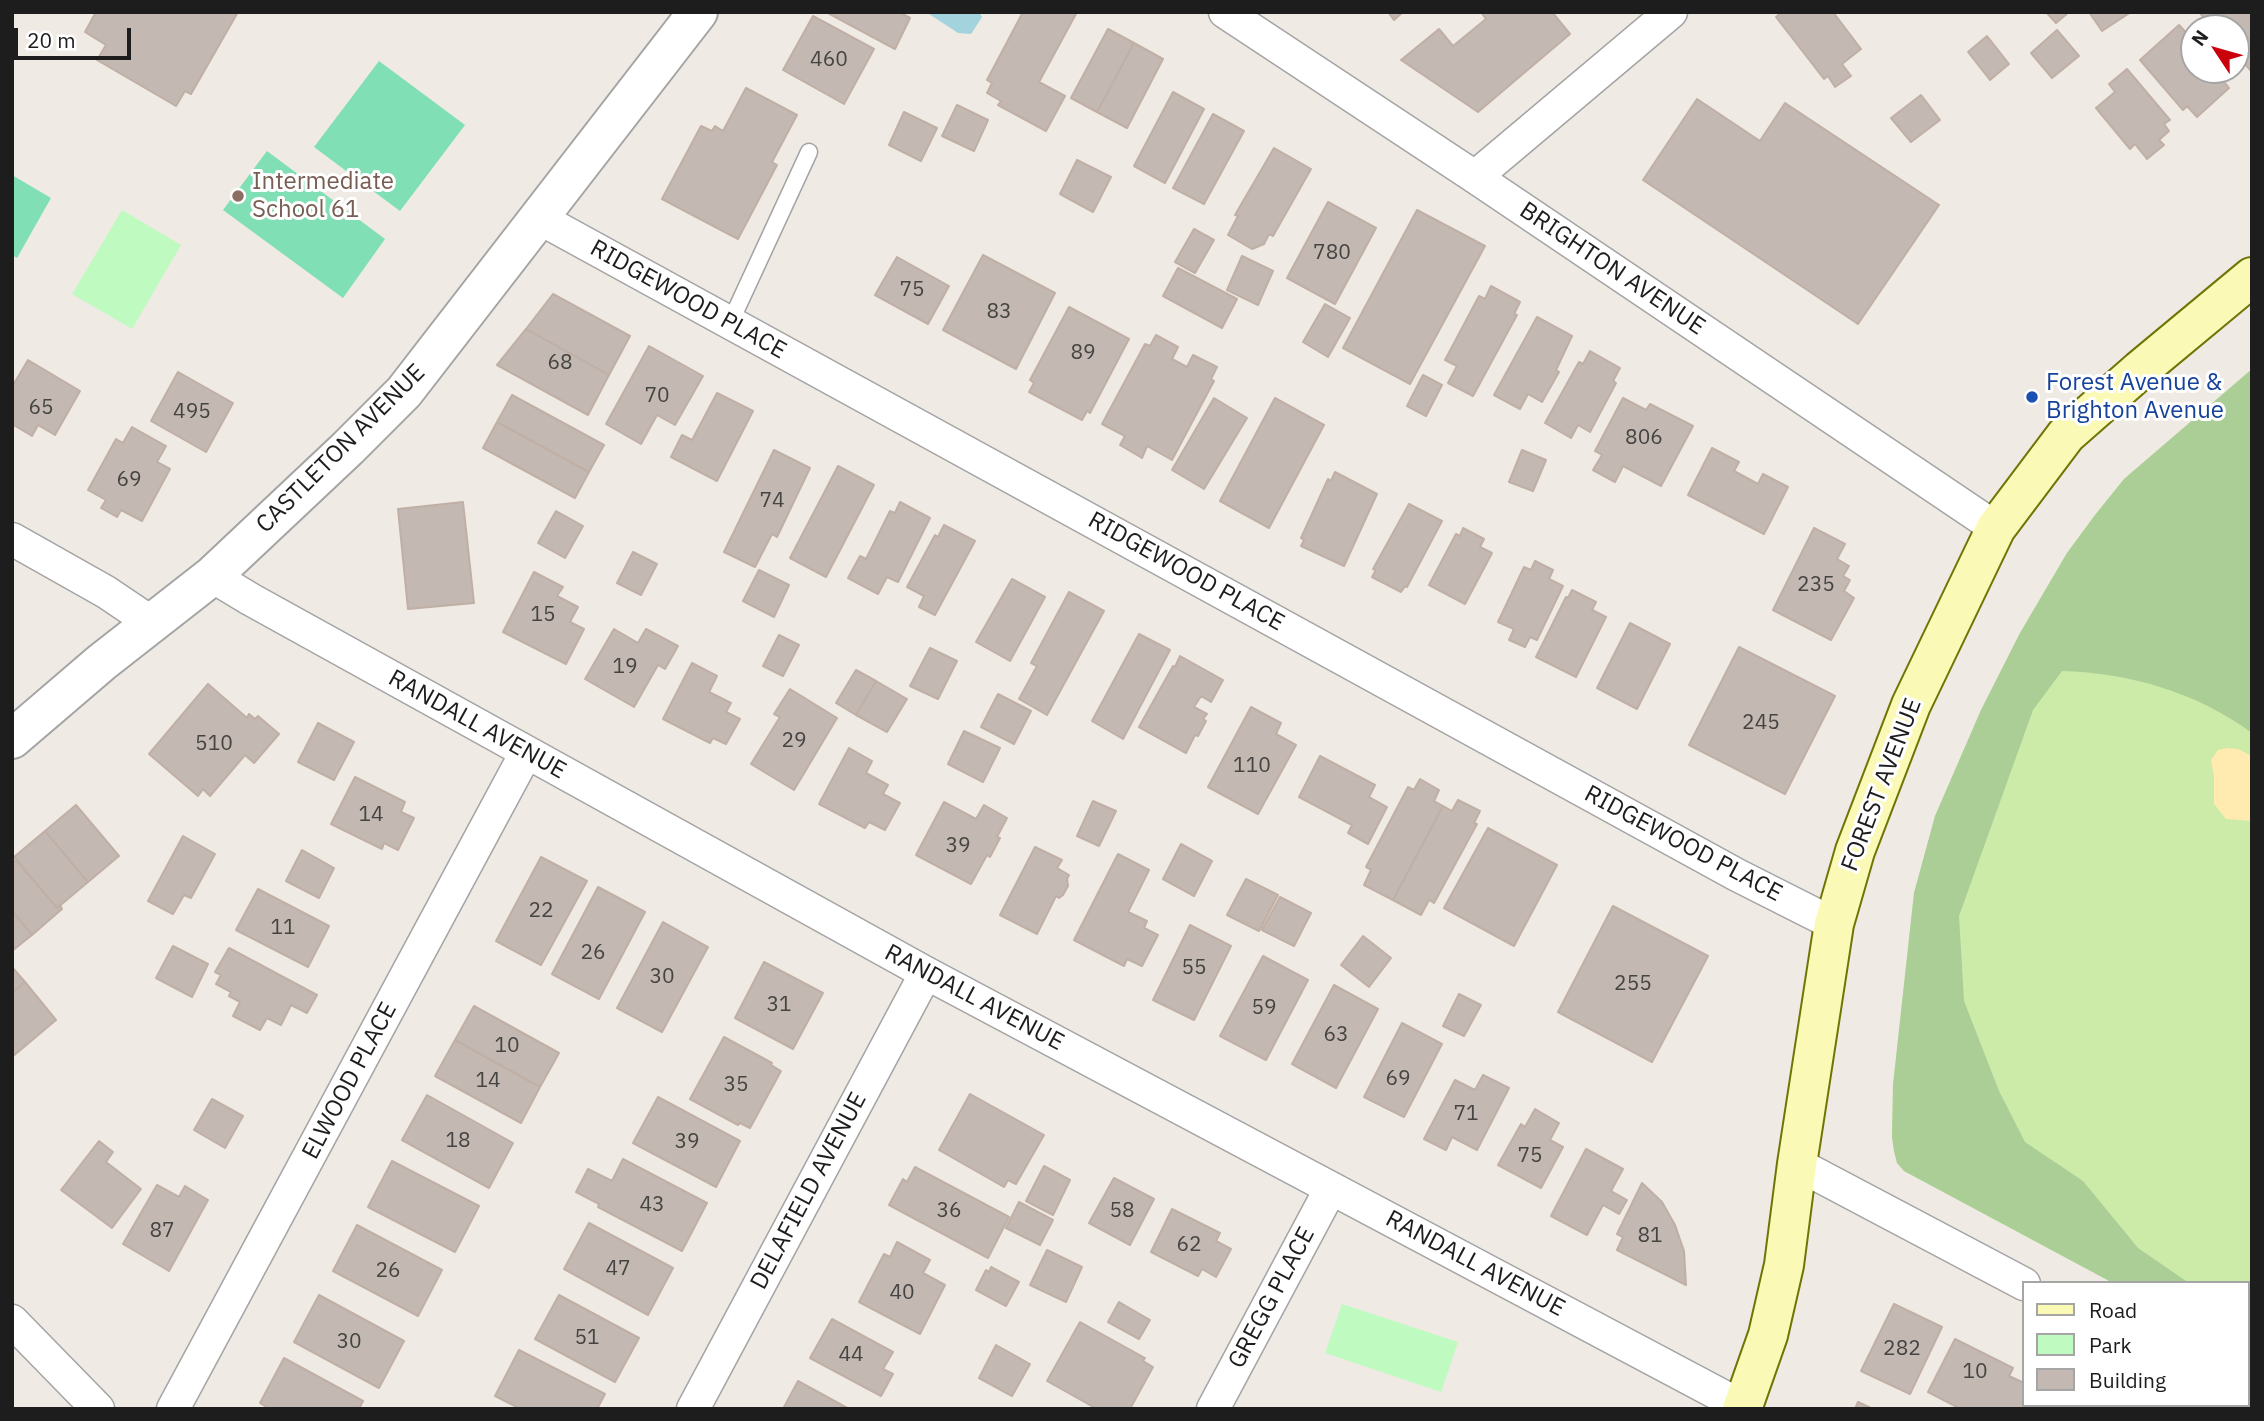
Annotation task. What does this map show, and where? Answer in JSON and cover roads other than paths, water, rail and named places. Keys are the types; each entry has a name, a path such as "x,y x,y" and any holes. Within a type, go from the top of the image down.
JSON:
{"main road":[{"name":"FOREST AVENUE","path":"1742,1408 1768,1335 1784,1265 1834,924 1855,851 1911,705 1997,528 2066,435 2252,277"}],"street":[{"name":"CASTLETON AVENUE","path":"12,739 212,576 404,392 698,12"},
{"name":"BRIGHTON AVENUE","path":"1225,12 1997,528"},
{"path":"1475,177 1671,12"},
{"name":"RIDGEWOOD PLACE","path":"539,218 1737,875 1834,924"},
{"path":"12,539 106,592 152,623"},
{"name":"RANDALL AVENUE","path":"212,576 526,753 926,972 1742,1408"},
{"name":"ELWOOD PLACE","path":"173,1409 526,753"},
{"name":"DELAFIELD AVENUE","path":"693,1409 926,972"},
{"path":"1797,1164 2022,1283"},
{"name":"GREGG PLACE","path":"1213,1409 1331,1188"},
{"path":"12,1321 98,1409"}],"lane":[{"path":"730,323 809,152"}],"water":[{"path":"926,12 979,12 982,17 971,34 958,33"}],"place":[{"name":"Intermediate School 61","path":"238,196"},
{"name":"Forest Avenue & Brighton Avenue","path":"2032,397"}]}
